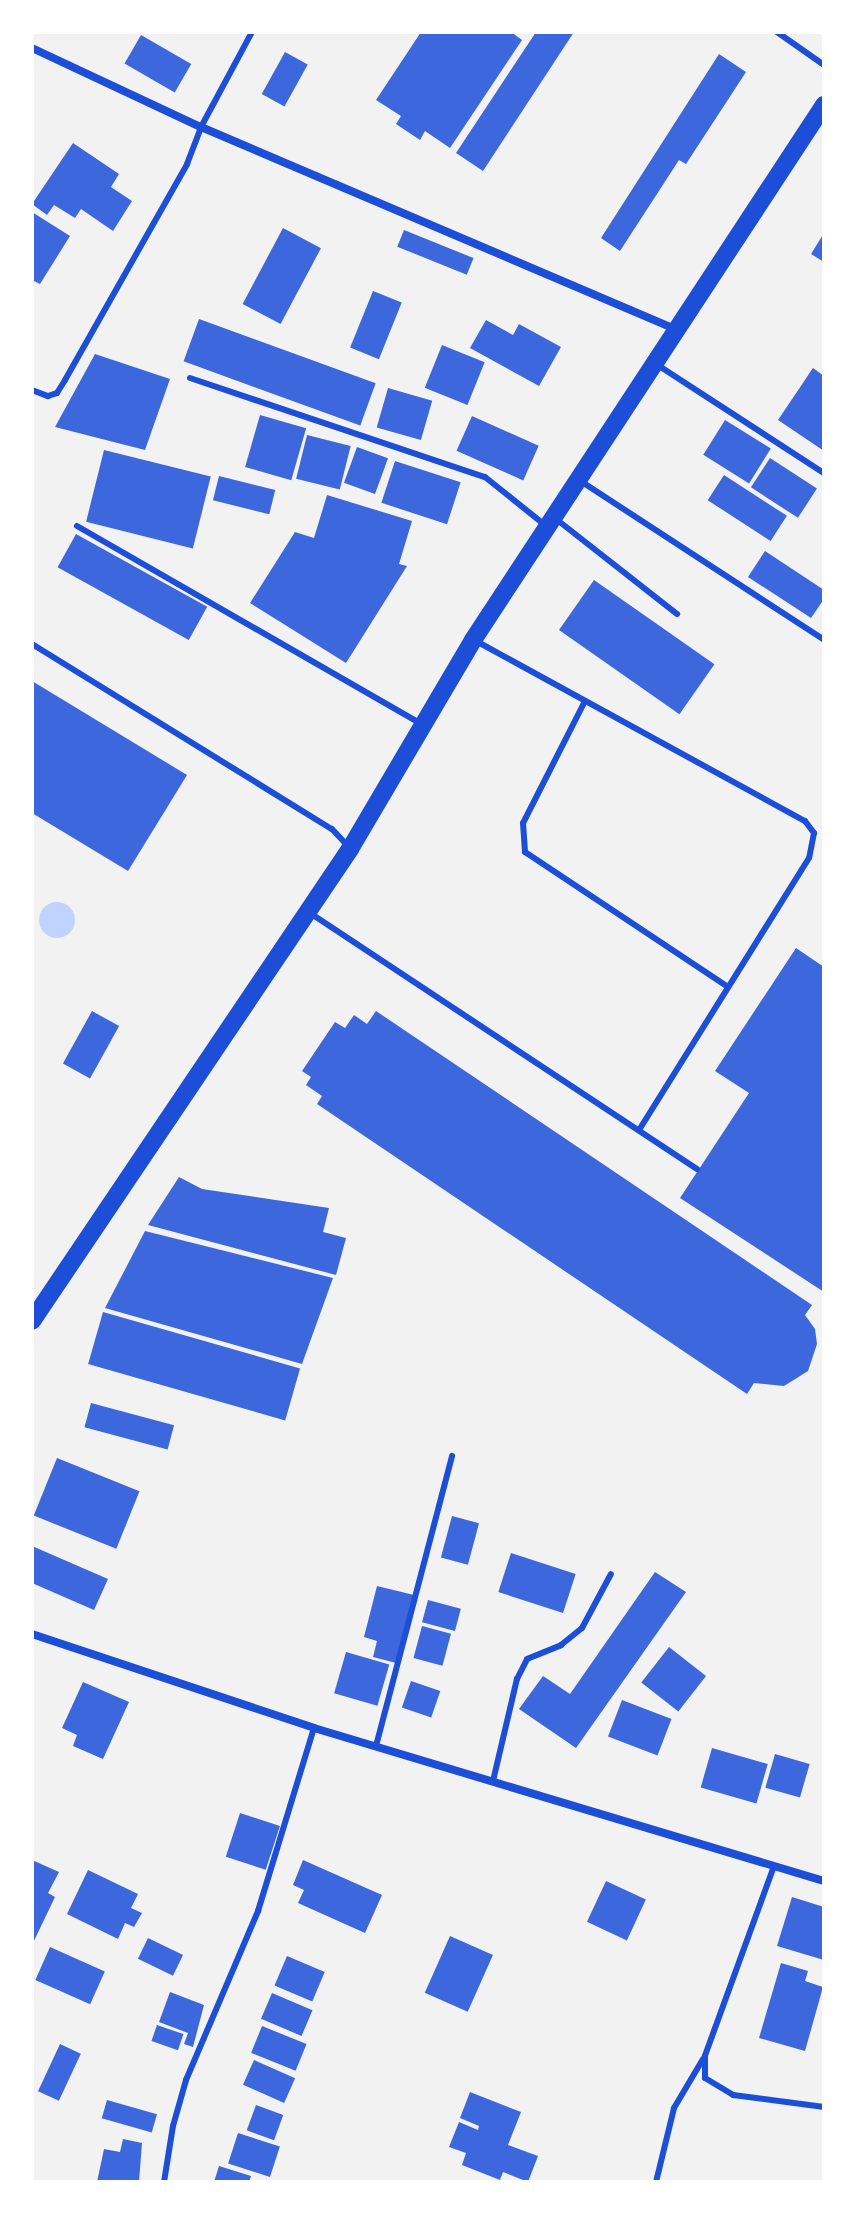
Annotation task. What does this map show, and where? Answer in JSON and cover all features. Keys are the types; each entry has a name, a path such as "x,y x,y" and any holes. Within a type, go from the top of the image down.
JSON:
{"main road":[{"path":"32,1321 350,849 473,640 824,105"}],"street":[{"path":"32,48 201,127 676,329"},
{"path":"32,1634 314,1728 824,1881"}],"lane":[{"path":"32,390 48,396 57,393 65,380 187,164 201,127 252,32"},
{"path":"777,32 824,65"},
{"path":"654,362 824,473"},
{"path":"190,378 485,477 677,614"},
{"path":"578,479 824,640"},
{"path":"77,526 422,725"},
{"path":"473,640 805,821 814,833 809,858 639,1130"},
{"path":"32,644 332,829 350,849"},
{"path":"585,701 523,823 525,852 727,986"},
{"path":"307,911 697,1169"},
{"path":"376,1746 452,1456"},
{"path":"493,1781 517,1679 527,1659 561,1645 582,1628 611,1574"},
{"path":"164,2182 173,2126 186,2080 258,1911 314,1728"},
{"path":"656,2182 674,2108 705,2056 774,1866"},
{"path":"705,2056 705,2078 733,2095 824,2107"}],"water":[{"path":"57,902 70,907 75,920 70,933 57,938 44,933 39,920 44,907"}],"building":[{"path":"421,32 511,32 522,40 450,148 425,131 420,140 396,124 401,116 376,100"},
{"path":"536,32 574,32 483,171 456,153"},
{"path":"141,35 191,64 175,93 124,64"},
{"path":"285,52 308,65 284,107 262,94"},
{"path":"719,54 746,72 686,164 679,160 620,251 601,238"},
{"path":"73,143 119,174 111,187 132,201 113,231 81,209 75,218 54,205 47,215 32,204"},
{"path":"32,212 70,236 40,284 32,280"},
{"path":"283,228 321,248 281,324 243,304"},
{"path":"404,230 474,258 467,275 397,247"},
{"path":"824,233 824,262 811,254"},
{"path":"373,291 402,303 379,359 350,348"},
{"path":"199,319 376,383 360,426 184,361"},
{"path":"486,320 513,335 519,324 561,347 539,386 470,348"},
{"path":"442,345 485,362 467,405 425,388"},
{"path":"95,354 170,379 145,450 55,427"},
{"path":"813,368 824,376 824,451 778,420"},
{"path":"388,388 432,401 421,440 377,427"},
{"path":"260,415 306,428 291,480 245,467"},
{"path":"472,416 539,446 523,480 457,451"},
{"path":"725,420 771,449 749,483 703,455"},
{"path":"307,435 351,446 340,490 296,479"},
{"path":"357,447 388,458 375,494 344,483"},
{"path":"104,450 211,477 193,548 86,522"},
{"path":"770,458 817,488 798,518 751,487"},
{"path":"395,461 461,482 447,524 381,503"},
{"path":"724,475 787,516 771,541 708,500"},
{"path":"219,476 275,490 269,514 213,500"},
{"path":"327,495 412,521 399,564 407,566 346,663 250,603 295,532 314,538"},
{"path":"76,534 207,607 189,640 58,567"},
{"path":"765,551 824,590 824,599 811,618 748,577"},
{"path":"594,580 714,664 679,714 559,630"},
{"path":"32,681 187,775 128,871 32,813"},
{"path":"796,948 824,967 824,1292 680,1198 749,1093 715,1071"},
{"path":"92,1011 119,1026 90,1079 63,1063"},
{"path":"376,1011 812,1305 805,1315 815,1329 817,1344 808,1371 784,1386 754,1383 747,1394 317,1104 322,1096 306,1085 311,1077 302,1071 335,1022 345,1028 354,1015 367,1024"},
{"path":"179,1177 202,1189 329,1208 323,1232 346,1238 336,1275 148,1225"},
{"path":"145,1231 333,1278 302,1364 105,1308"},
{"path":"103,1312 300,1369 285,1420 88,1364"},
{"path":"91,1403 174,1425 168,1449 85,1427"},
{"path":"57,1458 140,1491 116,1549 34,1515"},
{"path":"452,1516 479,1523 468,1565 441,1558"},
{"path":"32,1546 108,1579 94,1610 32,1583"},
{"path":"511,1553 576,1574 563,1613 498,1592"},
{"path":"655,1572 686,1592 576,1748 519,1709 543,1676 570,1694"},
{"path":"377,1586 414,1595 396,1663 373,1657 377,1641 364,1637"},
{"path":"428,1600 461,1609 455,1631 422,1622"},
{"path":"422,1626 451,1634 442,1666 413,1658"},
{"path":"669,1647 706,1676 678,1711 641,1682"},
{"path":"346,1652 389,1664 377,1706 334,1693"},
{"path":"411,1681 440,1691 431,1718 402,1707"},
{"path":"83,1682 129,1702 103,1759 73,1746 77,1735 62,1728"},
{"path":"622,1700 671,1719 658,1755 608,1736"},
{"path":"712,1748 768,1764 756,1803 701,1787"},
{"path":"775,1754 810,1764 800,1798 765,1788"},
{"path":"240,1813 280,1826 266,1870 226,1857"},
{"path":"32,1860 59,1872 48,1893 55,1897 32,1945"},
{"path":"303,1860 382,1895 365,1933 298,1903 304,1890 293,1885"},
{"path":"88,1870 138,1894 131,1908 142,1913 134,1927 125,1923 118,1939 67,1914"},
{"path":"606,1881 646,1900 627,1940 587,1922"},
{"path":"792,1897 824,1907 824,1960 777,1946"},
{"path":"450,1936 493,1955 468,2012 425,1993"},
{"path":"148,1938 183,1955 173,1976 138,1959"},
{"path":"50,1947 105,1971 90,2004 35,1980"},
{"path":"287,1956 325,1972 312,2001 274,1985"},
{"path":"781,1963 808,1971 805,1981 823,1987 805,2051 759,2038"},
{"path":"170,1992 204,2005 193,2047 184,2044 188,2033 159,2022"},
{"path":"272,1993 313,2010 302,2036 261,2019"},
{"path":"157,2025 183,2034 178,2050 151,2041"},
{"path":"262,2026 307,2044 296,2071 251,2053"},
{"path":"60,2044 81,2054 59,2101 38,2091"},
{"path":"254,2060 295,2078 284,2103 243,2085"},
{"path":"470,2092 521,2112 508,2145 538,2156 528,2182 503,2172 500,2180 462,2165 466,2153 449,2147 459,2122 478,2130 479,2126 460,2118"},
{"path":"107,2100 157,2114 152,2133 102,2118"},
{"path":"256,2105 283,2115 274,2140 247,2130"},
{"path":"238,2133 280,2147 270,2177 228,2163"},
{"path":"123,2139 142,2143 139,2182 97,2182 104,2149 120,2152"},
{"path":"219,2166 251,2176 249,2182 214,2182"}]}
